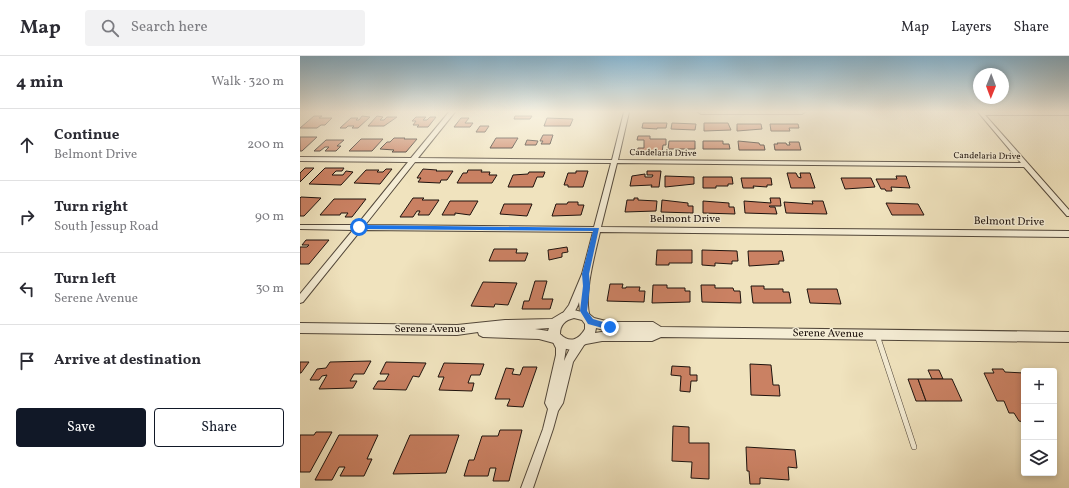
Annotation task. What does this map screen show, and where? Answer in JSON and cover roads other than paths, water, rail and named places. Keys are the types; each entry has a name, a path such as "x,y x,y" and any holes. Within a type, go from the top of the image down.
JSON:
{"street":[{"path":"300,300 435,132"},
{"path":"553,408 550,404 561,356 561,348 554,336 554,329 573,307 586,274 596,229 622,132"},
{"path":"998,132 1069,214"},
{"name":"Candelaria Drive","path":"300,159 1026,165"},
{"name":"Belmont Drive","path":"300,227 1069,234"},
{"path":"527,488 548,428 553,408 558,404 571,356 591,330 583,306 586,274"},
{"path":"562,319 574,314 588,319"},
{"name":"Serene Avenue","path":"300,328 457,330 544,324 562,319"},
{"name":"Serene Avenue","path":"588,319 610,327 653,327 659,332 1069,337"},
{"path":"457,330 502,334 528,333 543,335 568,345 602,336 652,336 659,332"}],"lane":[{"path":"877,335 914,447"}]}
